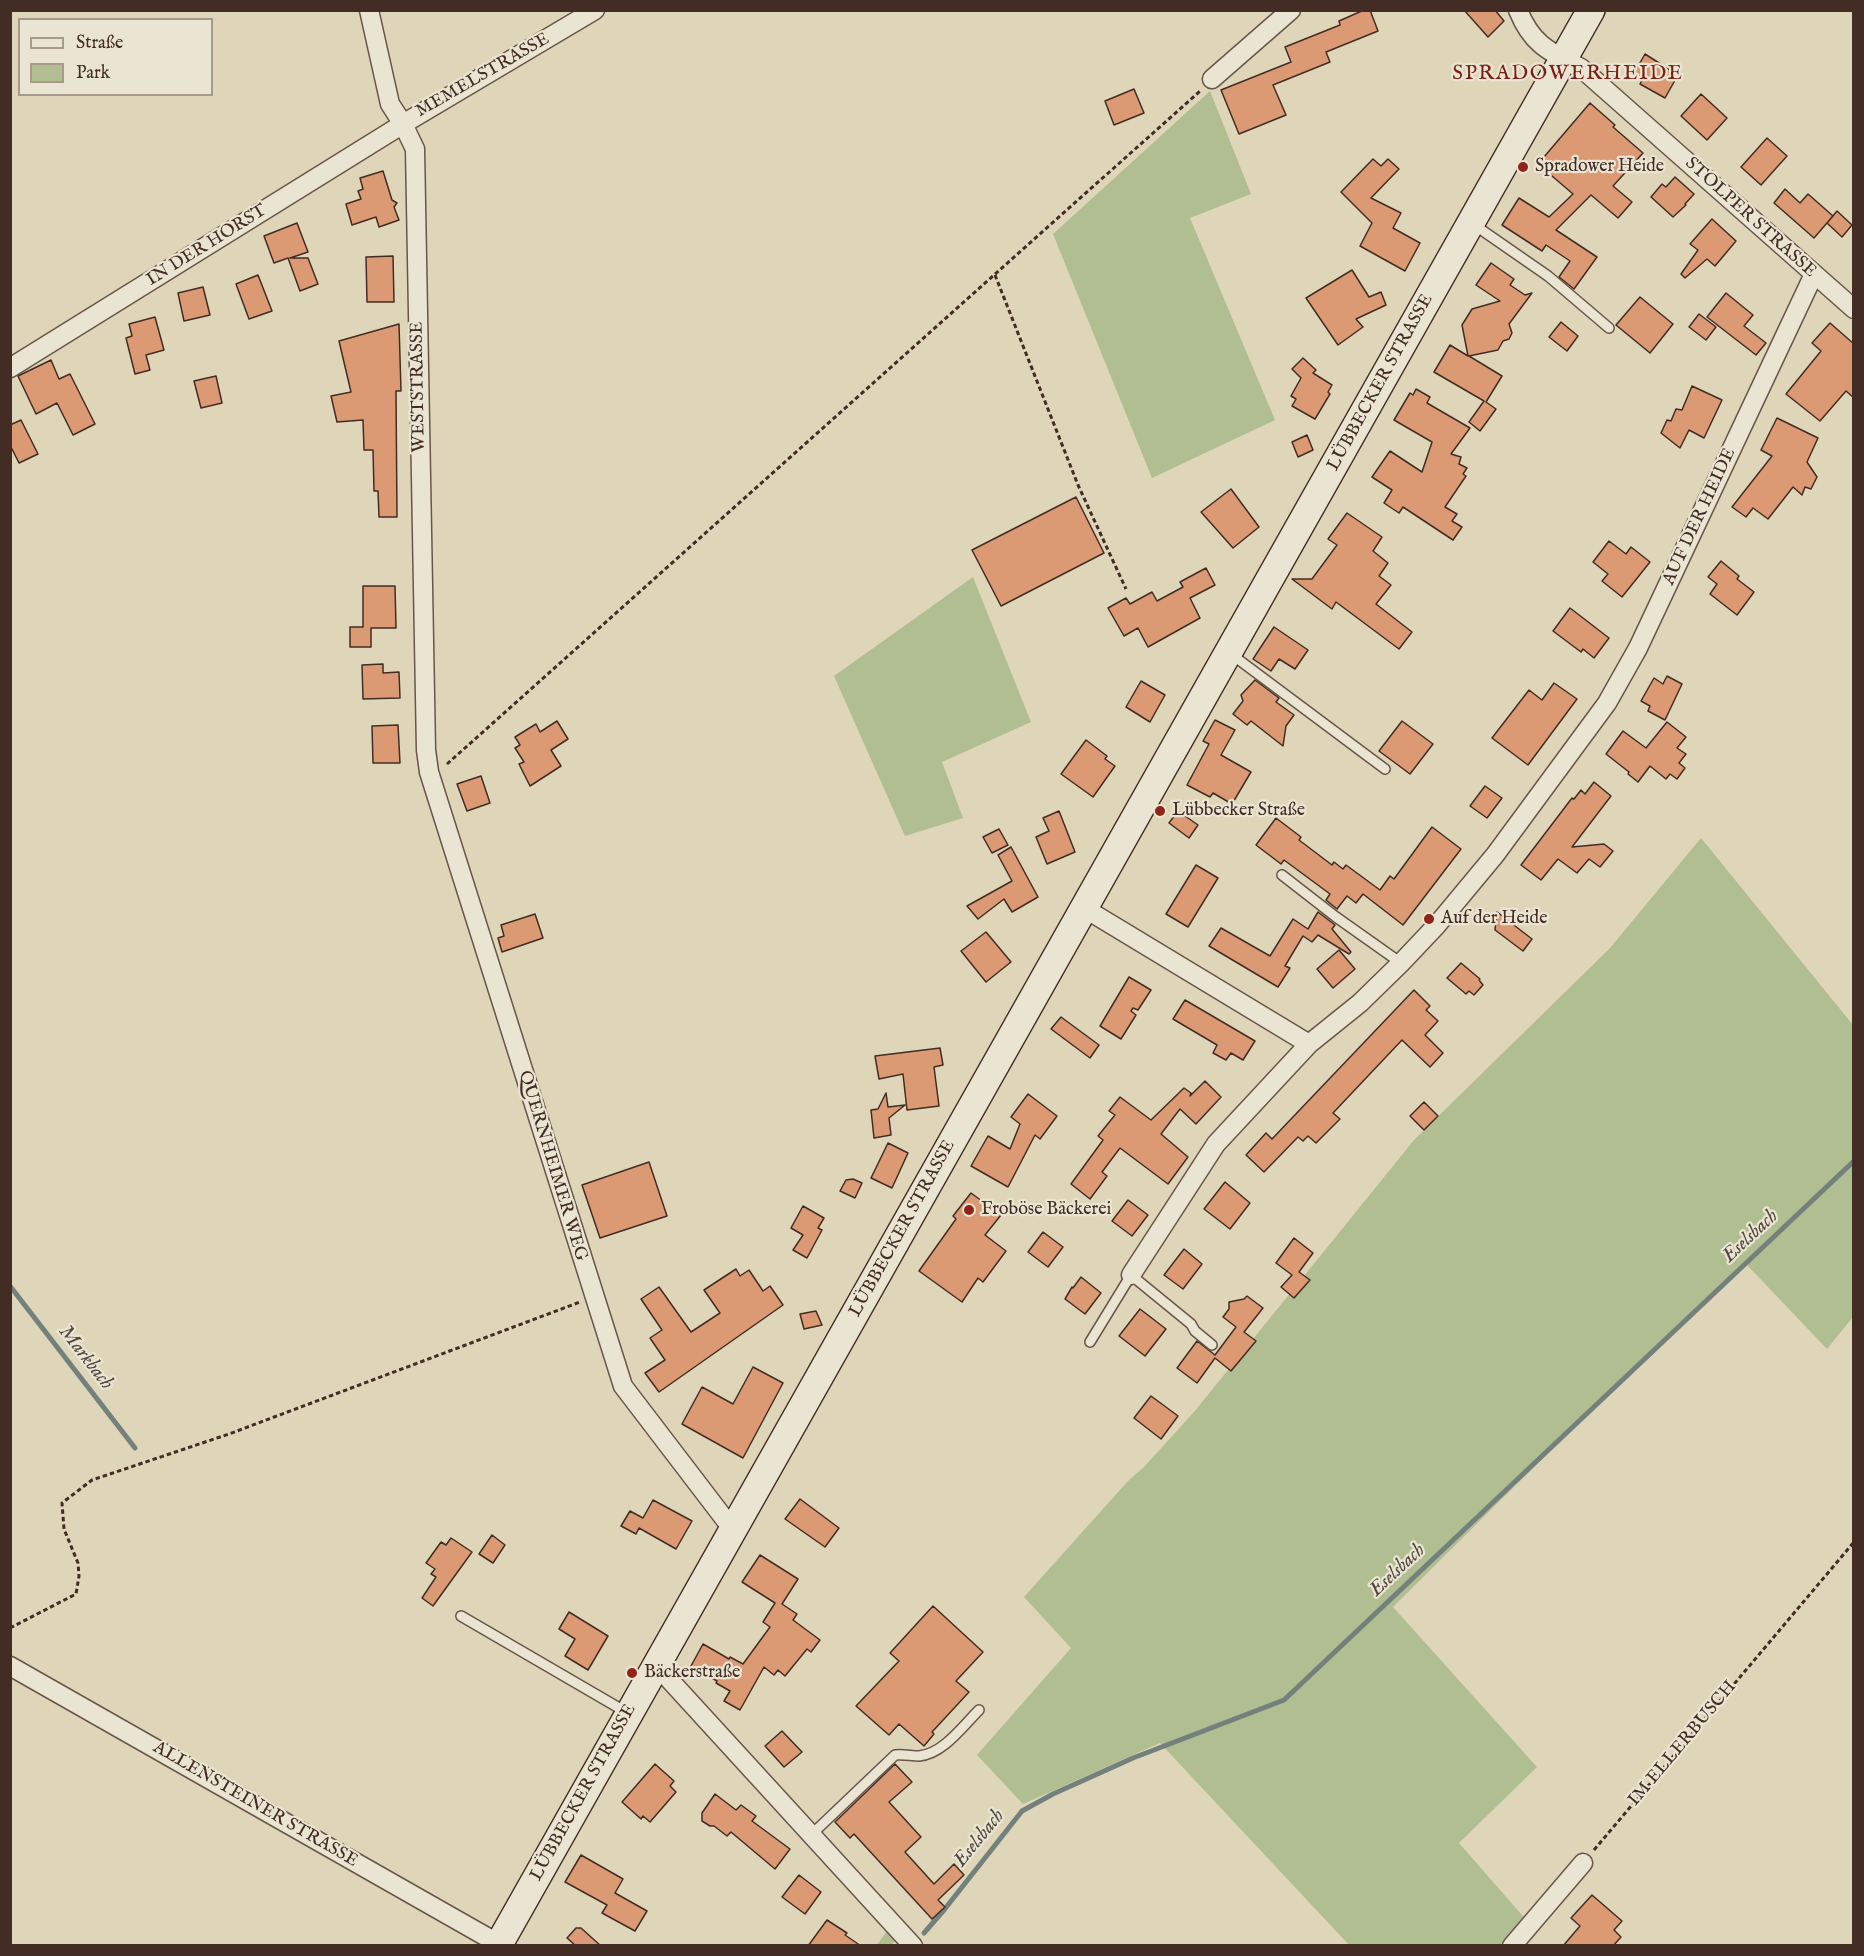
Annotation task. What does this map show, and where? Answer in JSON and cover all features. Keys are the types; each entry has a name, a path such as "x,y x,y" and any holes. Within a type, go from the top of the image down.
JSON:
{"main road":[{"name":"LÜBBECKER STRASSE","path":"498,1945 1591,10"}],"street":[{"name":"WESTSTRASSE","path":"369,10 390,104 415,149 426,738 429,772"},
{"name":"MEMELSTRASSE","path":"403,124 595,10"},
{"path":"1212,80 1291,10"},
{"name":"STOLPER STRASSE","path":"1518,10 1524,26 1537,43 1581,68 1854,309"},
{"name":"IN DER HORST","path":"10,368 403,124"},
{"name":"AUF DER HEIDE","path":"1131,1275 1216,1144 1309,1044 1360,1003 1436,926 1495,855 1607,703 1638,648 1814,274"},
{"name":"QUERNHEIMER WEG","path":"429,772 623,1386 733,1530"},
{"path":"1084,908 1309,1044"},
{"path":"656,1665 913,1946"},
{"name":"ALLENSTEINER STRASSE","path":"10,1666 498,1945"},
{"path":"1512,1946 1583,1863"}],"lane":[{"path":"1472,223 1548,276 1609,328"},
{"path":"1229,652 1385,769"},
{"path":"1282,875 1336,918 1401,963"},
{"path":"1090,1342 1131,1275 1191,1324 1195,1331 1212,1345"},
{"path":"461,1616 628,1714"},
{"path":"811,1835 895,1755 917,1756 932,1753 946,1743 979,1710"}],"path":[{"path":"429,772 444,767 1212,80"},
{"path":"996,275 1078,485 1126,589"},
{"path":"10,1628 76,1594 79,1576 78,1563 64,1529 63,1503 92,1480 229,1434 594,1297"},
{"name":"IM ELLERBUSCH","path":"1583,1863 1854,1542"}],"green space":[{"path":"1210,91 1251,194 1190,218 1275,420 1152,478 1053,234"},
{"path":"973,577 1031,722 942,762 963,818 905,836 834,676"},
{"path":"1701,838 1853,1025 1853,1317 1827,1349 1747,1265 1656,1346 1393,1607 1537,1767 1459,1843 1528,1922 1506,1945 1349,1945 1160,1743 1023,1804 977,1755 1071,1648 1024,1597 1128,1481 1144,1467 1194,1412 1414,1140 1610,948"},
{"path":"887,1931 896,1940 891,1945 876,1946"}],"building":[{"path":"1364,10 1370,10 1378,31 1326,52 1330,62 1273,85 1286,115 1239,134 1221,90 1291,62 1285,47 1340,25 1339,21"},
{"path":"1464,10 1495,10 1504,21 1488,37"},
{"path":"1645,54 1678,75 1665,98 1640,84 1642,80 1633,75"},
{"path":"1134,89 1144,113 1114,125 1105,101"},
{"path":"1701,94 1727,118 1707,140 1681,116"},
{"path":"1590,103 1643,153 1613,186 1632,202 1618,218 1591,195 1556,230 1597,257 1574,289 1559,277 1570,261 1546,245 1542,251 1502,225 1519,198 1549,217 1573,194 1538,164"},
{"path":"1767,138 1787,156 1761,185 1741,167"},
{"path":"1373,159 1381,166 1388,159 1399,169 1371,198 1401,213 1393,228 1420,243 1405,271 1360,246 1372,223 1341,192"},
{"path":"383,171 392,200 397,203 394,207 399,220 379,227 376,217 352,225 346,204 361,199 358,191 363,189 360,178"},
{"path":"1675,177 1694,194 1673,217 1651,197 1662,184 1666,187"},
{"path":"1785,189 1800,203 1808,194 1833,216 1814,238 1774,203"},
{"path":"1837,211 1852,225 1842,237 1827,223"},
{"path":"1712,219 1736,241 1715,266 1707,259 1685,278 1681,274 1698,250 1690,244"},
{"path":"297,223 308,252 290,258 308,258 318,284 300,291 288,258 274,263 264,236"},
{"path":"393,256 394,302 367,302 366,257"},
{"path":"1491,263 1514,279 1510,285 1525,295 1532,293 1509,324 1512,333 1509,339 1503,341 1498,350 1469,356 1502,376 1486,402 1496,409 1480,431 1469,422 1484,401 1434,372 1450,345 1468,356 1462,325 1472,309 1500,301 1476,285"},
{"path":"1352,270 1369,297 1381,292 1386,305 1356,319 1363,327 1338,345 1306,298"},
{"path":"258,275 272,311 249,319 236,284"},
{"path":"203,287 210,315 184,321 178,293"},
{"path":"1726,293 1753,315 1744,326 1766,343 1756,355 1707,317"},
{"path":"1640,297 1673,324 1650,353 1616,325"},
{"path":"1699,314 1716,327 1706,340 1689,327"},
{"path":"155,317 164,350 146,355 150,370 135,374 126,338 132,336 129,324"},
{"path":"1561,322 1578,336 1567,351 1549,337"},
{"path":"1830,323 1854,344 1854,398 1846,391 1820,421 1786,394 1821,351 1812,343"},
{"path":"399,324 401,391 396,391 397,517 379,517 378,491 374,491 373,450 364,450 363,420 337,422 331,396 351,392 339,341"},
{"path":"1303,358 1316,370 1313,373 1332,385 1328,392 1330,394 1315,419 1292,406 1296,399 1291,396 1301,378 1292,369"},
{"path":"51,360 59,379 70,374 95,424 73,435 57,403 36,414 18,376"},
{"path":"216,376 222,403 201,408 194,381"},
{"path":"1692,386 1722,400 1704,438 1689,430 1680,448 1661,433 1667,420 1671,421 1676,409 1682,410"},
{"path":"1416,389 1430,397 1427,403 1470,428 1451,454 1461,457 1459,464 1467,468 1463,474 1466,476 1445,507 1457,514 1452,521 1462,527 1453,540 1403,507 1399,513 1384,503 1392,490 1372,477 1390,451 1422,472 1432,442 1394,420 1410,393 1413,395"},
{"path":"1777,418 1818,438 1807,462 1817,477 1811,489 1805,487 1802,495 1793,487 1768,519 1753,508 1746,517 1732,507 1772,456 1761,450"},
{"path":"21,420 38,454 19,463 10,445 10,425"},
{"path":"1307,435 1313,450 1298,457 1292,442"},
{"path":"1231,489 1259,527 1233,548 1201,512"},
{"path":"1076,497 1104,553 1001,606 972,550"},
{"path":"1347,513 1382,537 1373,551 1388,563 1379,576 1391,585 1376,604 1412,632 1399,649 1336,602 1332,609 1292,579 1312,579 1337,545 1328,539"},
{"path":"1609,541 1626,554 1631,547 1650,562 1622,597 1602,581 1608,574 1593,562"},
{"path":"1721,561 1739,576 1737,579 1754,592 1737,615 1710,594 1717,584 1708,577"},
{"path":"1206,568 1215,585 1190,598 1200,618 1148,647 1138,628 1124,636 1108,608 1126,598 1130,604 1152,592 1157,601 1183,587 1180,582"},
{"path":"363,586 395,586 396,628 371,628 371,647 350,647 350,627 363,627"},
{"path":"1570,608 1609,638 1594,658 1583,649 1581,652 1553,631"},
{"path":"1274,627 1308,650 1295,669 1279,659 1271,671 1253,659"},
{"path":"383,664 383,673 399,672 400,698 363,699 362,665"},
{"path":"1667,676 1682,684 1665,720 1648,711 1650,706 1641,701 1654,678 1663,684"},
{"path":"1255,680 1279,698 1276,702 1294,715 1286,726 1283,746 1251,721 1247,725 1233,714 1243,701 1241,695"},
{"path":"1141,681 1165,695 1150,722 1126,707"},
{"path":"1554,683 1577,699 1528,765 1492,738 1529,690 1542,700"},
{"path":"1215,720 1235,730 1221,755 1251,772 1232,804 1213,793 1210,797 1187,785 1209,744 1203,741"},
{"path":"557,721 568,739 551,750 561,766 530,786 519,764 524,762 515,748 520,745 515,737 536,724 540,732"},
{"path":"1402,721 1433,744 1410,774 1379,751"},
{"path":"1667,722 1686,737 1677,748 1686,754 1679,763 1685,768 1677,779 1670,774 1666,779 1650,766 1638,782 1606,754 1623,731 1646,748"},
{"path":"398,725 400,763 373,763 372,726"},
{"path":"1086,740 1107,756 1105,759 1115,766 1093,797 1061,774"},
{"path":"481,776 490,803 467,811 457,784"},
{"path":"1594,782 1611,796 1572,847 1604,844 1613,851 1600,867 1589,859 1577,873 1558,859 1541,880 1521,865 1572,798 1574,799 1581,790 1585,794"},
{"path":"1485,786 1502,798 1487,818 1470,806"},
{"path":"1059,811 1075,852 1047,864 1036,837 1049,831 1043,818"},
{"path":"1178,811 1198,825 1189,838 1169,823"},
{"path":"1276,818 1301,837 1299,840 1332,865 1334,862 1343,869 1346,865 1380,890 1390,876 1394,879 1432,827 1461,849 1403,925 1363,894 1356,903 1347,896 1337,909 1326,900 1330,894 1284,860 1281,864 1256,845"},
{"path":"999,829 1008,845 992,853 983,837"},
{"path":"1011,847 1038,897 1012,912 1004,899 978,919 967,906 1012,881 998,855"},
{"path":"1196,865 1218,878 1188,927 1166,914"},
{"path":"1318,912 1335,925 1332,929 1351,952 1349,954 1318,935 1312,942 1303,936 1285,966 1290,968 1278,987 1209,946 1221,928 1270,956 1293,919 1308,929"},
{"path":"1497,912 1532,939 1523,951 1495,930"},
{"path":"535,914 543,938 502,952 498,938 504,936 501,925"},
{"path":"986,932 1011,962 986,982 961,951"},
{"path":"1339,950 1355,969 1333,988 1317,969"},
{"path":"1461,963 1480,979 1483,985 1474,995 1469,991 1466,994 1447,978"},
{"path":"1129,977 1151,990 1138,1010 1133,1008 1131,1011 1136,1015 1121,1039 1100,1026"},
{"path":"1414,990 1430,1006 1426,1010 1438,1021 1425,1035 1443,1053 1430,1067 1402,1040 1333,1113 1340,1119 1316,1143 1308,1136 1303,1141 1298,1137 1264,1172 1246,1155 1266,1133 1272,1139"},
{"path":"1185,1000 1255,1041 1243,1060 1231,1053 1226,1060 1213,1053 1217,1045 1173,1019"},
{"path":"1061,1017 1099,1045 1090,1058 1051,1029"},
{"path":"940,1048 943,1065 934,1067 939,1106 907,1110 903,1074 879,1079 875,1056"},
{"path":"1205,1081 1221,1097 1196,1124 1180,1109 1161,1134 1188,1157 1168,1184 1120,1148 1102,1172 1107,1176 1090,1199 1071,1184 1103,1140 1098,1136 1115,1115 1109,1111 1120,1097 1151,1120 1184,1088 1191,1093 1190,1096"},
{"path":"886,1093 888,1107 905,1105 889,1118 891,1135 874,1138 871,1110 878,1109"},
{"path":"1028,1094 1057,1116 1040,1139 1035,1135 1008,1187 971,1166 988,1136 1010,1149 1020,1124 1011,1117"},
{"path":"1424,1102 1438,1116 1424,1130 1410,1116"},
{"path":"888,1143 908,1153 892,1188 871,1178"},
{"path":"649,1162 667,1216 600,1238 582,1185"},
{"path":"853,1179 862,1183 855,1198 840,1191 846,1180"},
{"path":"1225,1182 1250,1203 1230,1229 1204,1209"},
{"path":"971,1193 1001,1215 985,1235 1006,1251 983,1282 978,1278 962,1302 919,1271 956,1219 953,1216"},
{"path":"1128,1200 1148,1215 1132,1236 1112,1221"},
{"path":"803,1206 824,1218 818,1228 822,1230 807,1258 793,1250 803,1235 791,1228"},
{"path":"1043,1232 1063,1247 1048,1267 1028,1252"},
{"path":"1294,1238 1313,1253 1299,1272 1310,1280 1294,1298 1281,1287 1292,1275 1276,1263"},
{"path":"1184,1249 1202,1264 1183,1289 1164,1275"},
{"path":"736,1269 740,1276 749,1270 763,1291 770,1286 783,1305 659,1392 645,1373 665,1360 650,1338 662,1330 641,1299 659,1287 691,1332 720,1313 704,1290"},
{"path":"1081,1277 1101,1293 1085,1314 1065,1299"},
{"path":"1247,1296 1263,1308 1244,1332 1256,1341 1231,1371 1215,1358 1197,1383 1177,1368 1197,1341 1215,1355 1236,1327 1223,1317 1229,1309 1229,1302 1244,1299"},
{"path":"1140,1309 1166,1329 1145,1356 1119,1336"},
{"path":"816,1311 822,1325 804,1329 800,1314"},
{"path":"753,1367 783,1383 743,1458 682,1424 702,1387 733,1404"},
{"path":"1151,1396 1178,1416 1161,1439 1134,1418"},
{"path":"800,1499 839,1528 825,1547 785,1519"},
{"path":"653,1500 692,1521 676,1549 639,1528 636,1534 621,1526 630,1511 643,1518"},
{"path":"492,1535 505,1545 493,1563 479,1554"},
{"path":"451,1538 472,1552 433,1606 422,1598 436,1577 431,1574 435,1569 426,1563 441,1542 446,1545"},
{"path":"760,1555 798,1579 782,1604 797,1614 793,1620 820,1640 811,1652 807,1649 785,1676 778,1670 774,1675 764,1667 740,1710 724,1701 730,1691 691,1666 703,1644 743,1664 770,1627 763,1622 775,1603 742,1582"},
{"path":"933,1606 983,1652 956,1681 969,1692 932,1732 934,1734 924,1746 899,1724 889,1735 856,1706 899,1661 890,1653"},
{"path":"569,1612 608,1636 588,1670 565,1656 575,1639 559,1629"},
{"path":"782,1731 802,1752 784,1767 765,1746"},
{"path":"655,1764 674,1781 670,1786 676,1792 650,1822 643,1816 641,1819 622,1802"},
{"path":"895,1764 912,1782 889,1802 921,1837 905,1852 934,1884 954,1864 964,1875 938,1900 945,1907 932,1919 854,1834 850,1838 835,1822"},
{"path":"715,1794 736,1810 741,1805 756,1816 752,1821 790,1849 775,1869 731,1832 727,1836 714,1826 702,1821 702,1813"},
{"path":"581,1855 623,1879 615,1893 647,1911 635,1931 602,1913 607,1905 565,1882"},
{"path":"799,1875 821,1892 805,1914 782,1897"},
{"path":"1592,1895 1622,1921 1614,1930 1621,1937 1613,1946 1563,1946 1580,1926 1571,1918"},
{"path":"827,1920 847,1933 845,1935 861,1946 808,1946"},
{"path":"576,1928 581,1928 601,1946 576,1946 567,1938"}],"waterway":[{"name":"Eselsbach","path":"924,1933 1022,1811 1053,1794 1133,1758 1284,1700 1854,1161"},
{"name":"Markbach","path":"10,1286 135,1448"}],"place":[{"name":"Spradower Heide","path":"1523,167"},
{"name":"Lübbecker Straße","path":"1160,811"},
{"name":"Auf der Heide","path":"1429,919"},
{"name":"Froböse Bäckerei","path":"969,1210"},
{"name":"Bäckerstraße","path":"632,1673"}],"district":[{"name":"SPRADOWERHEIDE","path":"1568,75"}]}
